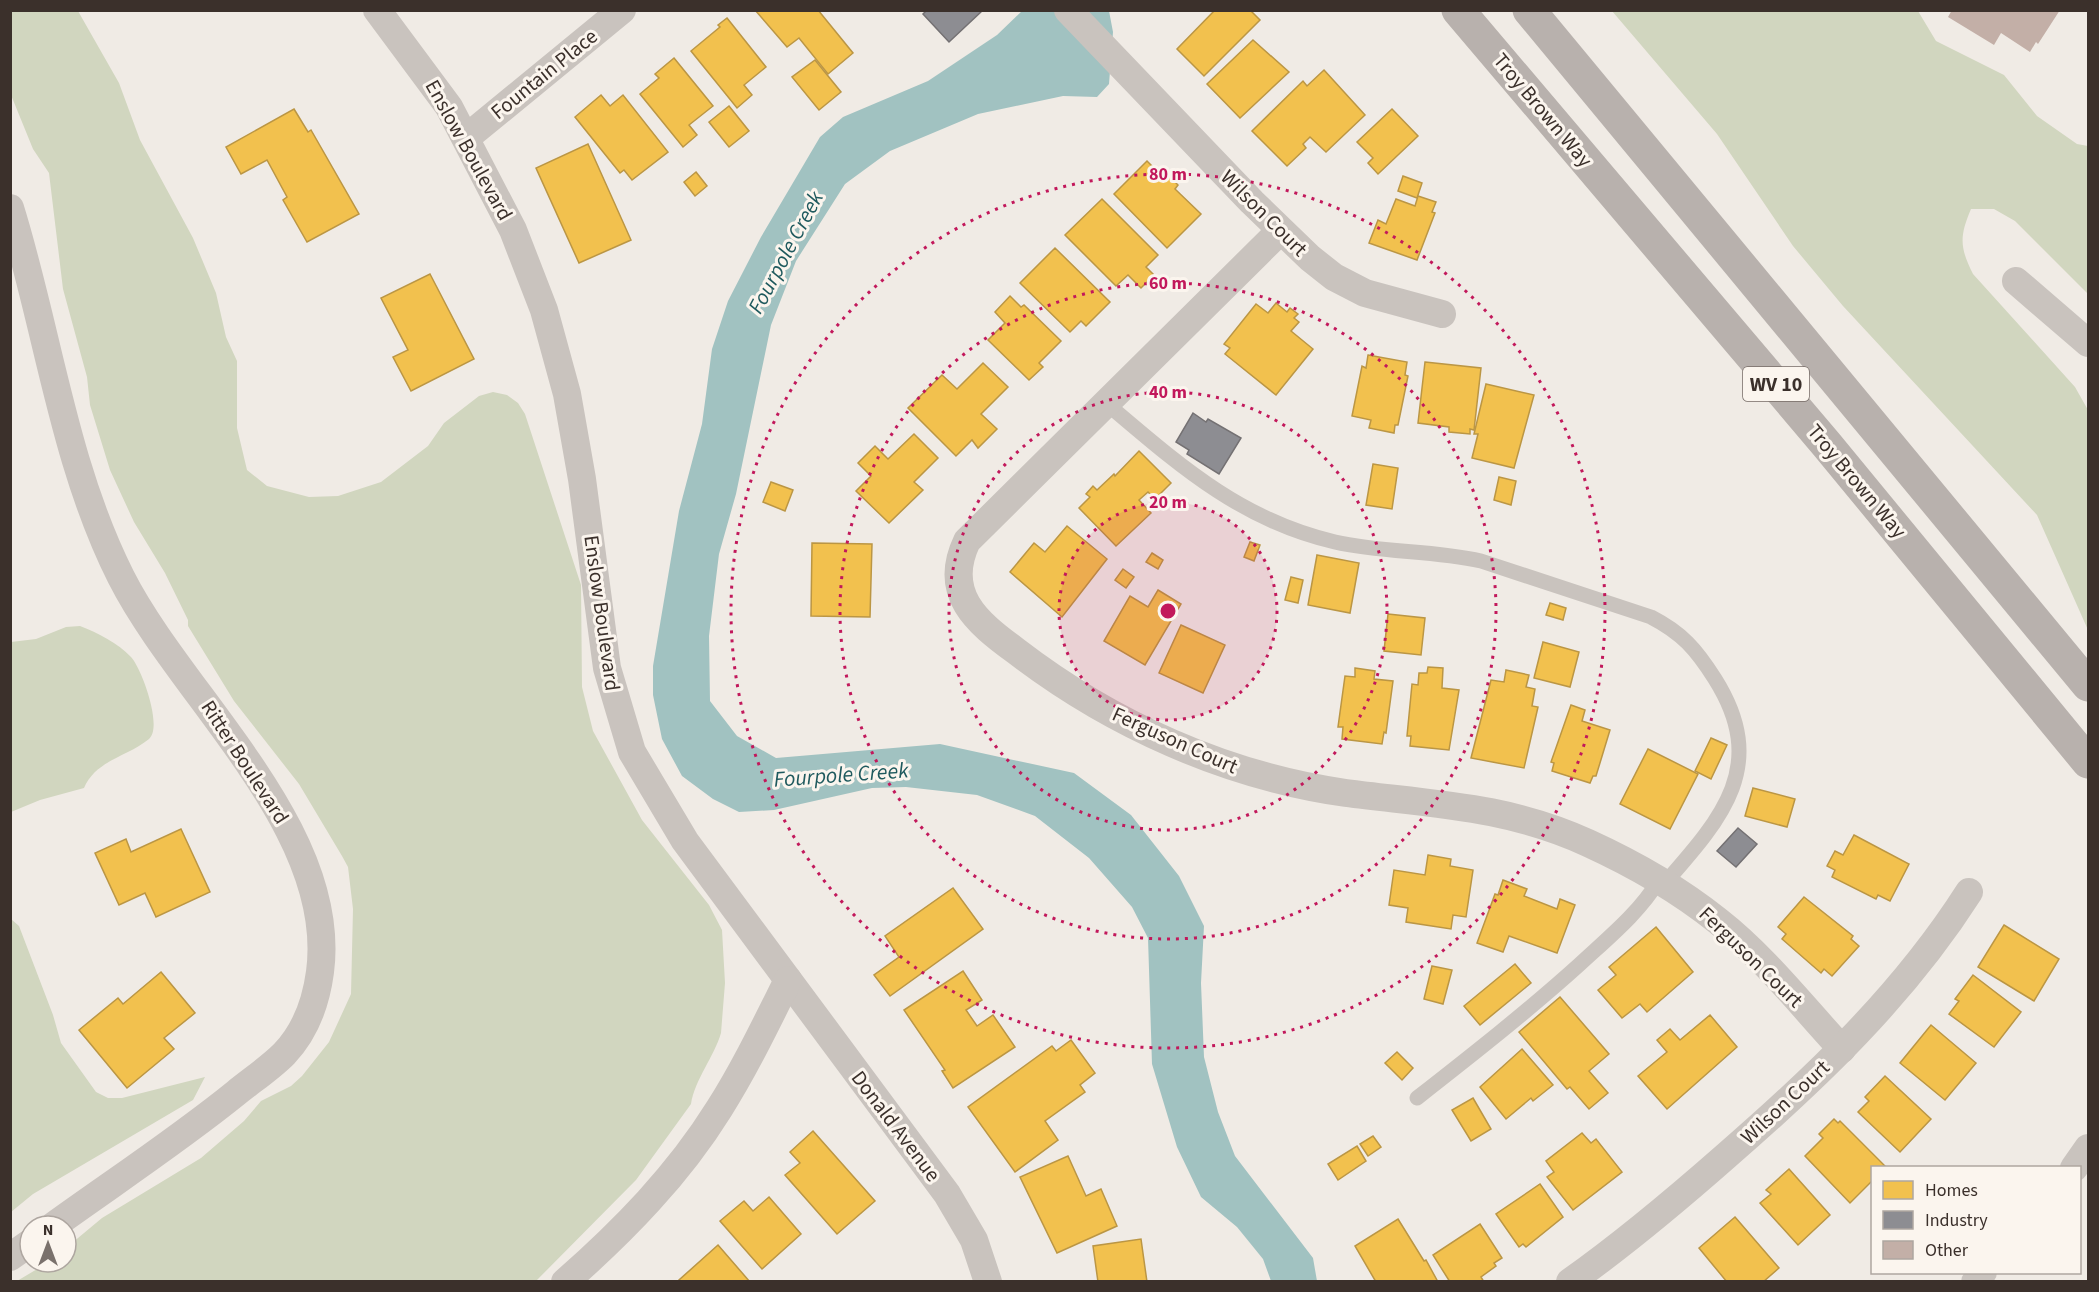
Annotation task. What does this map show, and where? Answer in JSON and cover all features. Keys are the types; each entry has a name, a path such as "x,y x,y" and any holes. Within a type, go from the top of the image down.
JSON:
{"main road":[{"name":"Troy Brown Way","path":"1458,10 1827,445 2088,762"},
{"name":"WV 10","path":"1529,10 2088,685"}],"street":[{"name":"Enslow Boulevard","path":"377,10 432,81 466,138 513,230 544,310 557,351 593,544 607,668 632,752 684,841 788,980"},
{"name":"Fountain Place","path":"466,138 622,10"},
{"name":"Wilson Court","path":"1068,10 1280,231 1334,277 1365,293 1442,314"},
{"name":"Ritter Boulevard","path":"10,208 81,475 97,524 121,579 151,627 204,700 290,830 312,879 321,927 322,956 318,989 306,1024 284,1054 215,1110 70,1214"},
{"name":"Ferguson Court","path":"1280,231 967,541 959,558 957,579 963,598 974,616 992,634 1091,702 1184,748 1232,767 1325,789 1434,801 1503,813 1543,824 1587,842 1662,882 1720,922 1759,959 1842,1049"},
{"path":"2016,281 2088,343"},
{"name":"Wilson Court","path":"1570,1281 1616,1248 1781,1109 1842,1049 1922,960 1969,892"},
{"path":"565,1281 605,1247 652,1198 686,1156 719,1110 788,980"},
{"name":"Donald Avenue","path":"788,980 946,1194 974,1240 988,1281"},
{"path":"2075,1166 2088,1148"}],"lane":[{"path":"1106,403 1193,477 1254,514 1295,531 1368,548 1454,555 1480,561 1651,617 1675,629 1691,645 1729,700 1738,725 1740,753 1734,783 1722,812 1696,848 1644,902 1524,1014 1417,1098"}],"green space":[{"path":"11,10 78,11 119,83 140,140 193,238 216,293 226,337 237,361 237,428 247,470 267,486 309,497 338,496 381,482 428,446 444,423 479,396 493,392 507,395 518,403 525,414 581,585 582,687 593,731 642,820 709,905 722,930 725,983 721,1033 696,1086 691,1104 636,1180 536,1281 17,1281 29,1274 78,1274 78,1238 102,1218 201,1158 244,1121 261,1101 291,1086 302,1076 329,1042 351,994 353,909 348,867 342,856 299,784 234,701 188,626 188,620 165,573 134,522 110,470 90,405 87,377 63,289 49,173 33,149 11,95"},
{"path":"1612,11 1918,11 1936,41 2004,75 2037,116 2077,144 2088,146 2088,294 2015,221 1994,209 1971,209 1964,227 1963,249 1973,274 2075,387 2088,410 2088,630 2037,515 1843,306 1793,246 1717,134"},
{"path":"80,626 114,643 136,663 149,698 154,723 153,733 140,745 96,771 84,788 40,800 11,812 11,642 36,639 66,627"},
{"path":"11,919 19,926 53,1015 61,1043 96,1092 108,1098 122,1098 205,1077 193,1100 33,1194 11,1212"}],"water":[{"name":"Fourpole Creek","path":"1022,11 1109,11 1113,32 1109,84 1097,97 1063,96 978,114 890,151 845,184 796,261 771,325 736,494 719,554 709,636 710,701 737,736 776,758 940,744 1074,773 1131,815 1179,876 1204,926 1201,983 1204,1057 1218,1112 1235,1156 1313,1258 1317,1281 1271,1281 1263,1259 1237,1227 1201,1197 1177,1147 1152,1064 1148,938 1132,907 1089,858 1035,816 977,795 906,787 872,788 774,810 739,812 713,799 682,776 662,739 653,695 653,666 679,511 702,424 712,349 728,301 761,237 820,137 843,117 928,81 997,35"}],"building: Homes":[{"path":"755,10 818,10 853,53 828,74 799,38 787,47"},
{"path":"1215,10 1250,10 1260,20 1204,76 1177,49"},
{"path":"727,18 766,67 744,85 752,95 737,108 691,51 720,27 718,25"},
{"path":"1253,40 1289,72 1240,118 1207,84"},
{"path":"674,58 713,106 689,125 697,135 683,147 640,94 659,78 655,74"},
{"path":"815,60 841,92 819,110 792,77"},
{"path":"1324,70 1365,115 1326,152 1310,137 1303,144 1306,148 1287,166 1252,131 1303,81 1307,86"},
{"path":"601,95 610,106 623,95 668,152 632,180 624,170 620,173 575,117"},
{"path":"729,106 749,131 729,147 709,122"},
{"path":"294,109 308,132 311,130 359,214 307,242 283,200 287,197 267,160 241,174 226,147"},
{"path":"1392,109 1418,136 1378,174 1368,163 1373,158 1357,142"},
{"path":"588,144 631,240 579,263 536,168"},
{"path":"1147,161 1158,172 1161,168 1178,185 1175,189 1201,214 1167,248 1114,194"},
{"path":"696,172 707,186 695,196 684,182"},
{"path":"1403,176 1422,183 1417,198 1398,191"},
{"path":"1418,196 1436,202 1432,212 1435,213 1417,260 1369,243 1378,220 1386,224 1396,199 1415,206"},
{"path":"1102,199 1158,255 1146,267 1154,275 1141,288 1128,275 1116,286 1065,235"},
{"path":"1055,248 1110,302 1086,326 1081,321 1070,332 1020,283"},
{"path":"430,274 474,359 411,391 393,357 408,350 381,298"},
{"path":"1010,296 1021,307 1024,305 1061,341 1039,363 1043,367 1029,380 988,340 1005,323 995,312"},
{"path":"1276,303 1287,312 1290,308 1298,314 1294,318 1299,322 1291,331 1313,349 1276,395 1225,354 1230,348 1224,344 1256,304 1268,313"},
{"path":"1368,355 1407,362 1405,375 1408,376 1398,425 1395,425 1394,433 1369,428 1371,420 1352,416 1362,366 1366,368"},
{"path":"1425,362 1481,368 1474,430 1470,429 1470,434 1449,432 1449,427 1418,423"},
{"path":"983,363 1008,387 981,414 997,429 978,448 972,440 956,456 908,408 942,375 957,389"},
{"path":"1486,384 1534,395 1514,468 1472,458 1478,434 1474,434"},
{"path":"914,434 938,458 914,482 923,490 889,523 856,491 871,476 858,463 875,446 888,459"},
{"path":"1139,451 1171,483 1155,499 1148,492 1139,500 1151,513 1116,546 1079,508 1090,497 1086,494 1093,486 1097,490 1114,474 1115,476"},
{"path":"1373,464 1398,468 1392,509 1366,505"},
{"path":"1499,477 1516,481 1511,505 1494,500"},
{"path":"771,482 793,490 785,511 763,502"},
{"path":"1067,526 1107,559 1062,617 1010,572 1034,543 1045,552"},
{"path":"1250,542 1260,545 1254,561 1244,557"},
{"path":"812,543 872,544 870,617 811,616"},
{"path":"1152,553 1163,560 1158,569 1146,562"},
{"path":"1317,555 1359,563 1350,613 1308,605"},
{"path":"1123,569 1134,577 1126,588 1115,580"},
{"path":"1291,577 1303,580 1298,603 1285,600"},
{"path":"1158,590 1181,604 1145,665 1104,641 1130,596 1148,607"},
{"path":"1550,603 1566,608 1563,620 1546,615"},
{"path":"1388,614 1425,618 1421,655 1384,651"},
{"path":"1181,625 1225,645 1203,693 1159,673"},
{"path":"1543,642 1579,652 1570,687 1534,678"},
{"path":"1428,667 1443,668 1442,688 1459,690 1449,750 1410,746 1411,736 1407,736 1412,684 1418,685 1419,673 1427,673"},
{"path":"1355,668 1375,671 1374,679 1393,681 1386,733 1384,732 1382,744 1342,739 1343,727 1338,727 1345,676 1355,677"},
{"path":"1506,670 1529,675 1526,687 1535,689 1532,706 1538,707 1524,768 1471,758 1491,680 1504,682"},
{"path":"1571,705 1585,710 1582,721 1610,730 1596,776 1593,776 1590,783 1552,771 1554,763 1551,762"},
{"path":"1711,738 1727,745 1711,779 1695,771"},
{"path":"1648,749 1698,774 1670,829 1620,804"},
{"path":"1753,788 1795,799 1787,827 1745,816"},
{"path":"181,829 210,892 156,917 145,893 119,905 95,853 126,839 131,852"},
{"path":"1854,835 1909,864 1890,901 1878,895 1876,899 1832,877 1835,870 1827,866 1835,851 1843,855"},
{"path":"1428,855 1451,859 1450,866 1473,870 1466,917 1453,915 1451,929 1406,922 1408,908 1389,905 1394,870 1425,875"},
{"path":"1503,880 1527,889 1524,896 1557,909 1560,899 1575,905 1557,953 1509,936 1503,952 1477,943 1495,894 1498,895"},
{"path":"953,888 983,929 890,996 874,975 899,957 885,936"},
{"path":"1804,897 1853,936 1851,939 1859,946 1832,976 1824,969 1821,973 1782,939 1786,934 1778,927"},
{"path":"2004,925 2059,959 2034,1001 1978,967"},
{"path":"1656,927 1693,972 1647,1012 1640,1004 1622,1018 1598,990 1616,975 1609,967"},
{"path":"1515,964 1531,983 1480,1025 1464,1006"},
{"path":"1432,966 1452,970 1443,1004 1424,999"},
{"path":"963,971 982,1000 966,1010 977,1026 993,1015 1015,1047 953,1088 942,1071 945,1070 904,1010"},
{"path":"161,972 195,1013 164,1038 174,1049 127,1088 79,1030 118,998 123,1004"},
{"path":"1973,975 2021,1012 1994,1047 1949,1014 1959,1001 1955,999"},
{"path":"1560,997 1609,1054 1589,1071 1608,1093 1589,1109 1570,1087 1567,1089 1519,1032"},
{"path":"1710,1015 1737,1047 1667,1109 1638,1076 1667,1052 1657,1040 1670,1029 1680,1040"},
{"path":"1931,1025 1976,1063 1945,1100 1900,1063"},
{"path":"1071,1040 1095,1073 1080,1085 1085,1092 1045,1121 1058,1140 1015,1172 968,1107 1052,1046 1056,1051"},
{"path":"1522,1049 1553,1085 1533,1101 1531,1098 1506,1119 1480,1087"},
{"path":"1397,1052 1413,1068 1402,1080 1385,1063"},
{"path":"1885,1076 1931,1119 1900,1152 1858,1112 1869,1101 1865,1097"},
{"path":"1473,1098 1491,1129 1471,1141 1452,1110"},
{"path":"1834,1119 1838,1123 1840,1121 1885,1166 1871,1166 1871,1182 1850,1203 1805,1156 1823,1138 1819,1134"},
{"path":"813,1131 875,1201 837,1234 785,1175 800,1163 790,1152"},
{"path":"1582,1133 1591,1143 1596,1139 1622,1172 1573,1210 1547,1177 1554,1172 1546,1161"},
{"path":"1373,1136 1381,1147 1368,1156 1360,1144"},
{"path":"1357,1146 1366,1161 1338,1180 1328,1164"},
{"path":"1068,1156 1086,1196 1101,1189 1117,1226 1057,1253 1020,1177"},
{"path":"1789,1169 1830,1215 1798,1245 1760,1203 1771,1194 1766,1190"},
{"path":"1540,1184 1563,1217 1526,1247 1523,1244 1519,1247 1496,1214"},
{"path":"769,1197 801,1234 762,1269 720,1221 744,1201 753,1211"},
{"path":"1735,1217 1779,1268 1763,1282 1727,1282 1699,1248"},
{"path":"1398,1219 1438,1282 1376,1282 1355,1246"},
{"path":"1480,1224 1502,1258 1494,1263 1496,1266 1481,1277 1484,1282 1450,1282 1433,1255"},
{"path":"1141,1239 1147,1282 1098,1282 1093,1246"},
{"path":"718,1245 750,1282 680,1282 679,1280"}],"building: Industry":[{"path":"927,10 983,10 949,42 923,14"},
{"path":"1193,413 1206,422 1208,419 1241,438 1219,474 1187,454 1189,450 1176,442"},
{"path":"1738,828 1757,844 1736,867 1717,851"}],"building: Other":[{"path":"1952,10 2060,10 2038,44 2036,42 2030,52 2001,33 1994,45 1948,17"}]}
